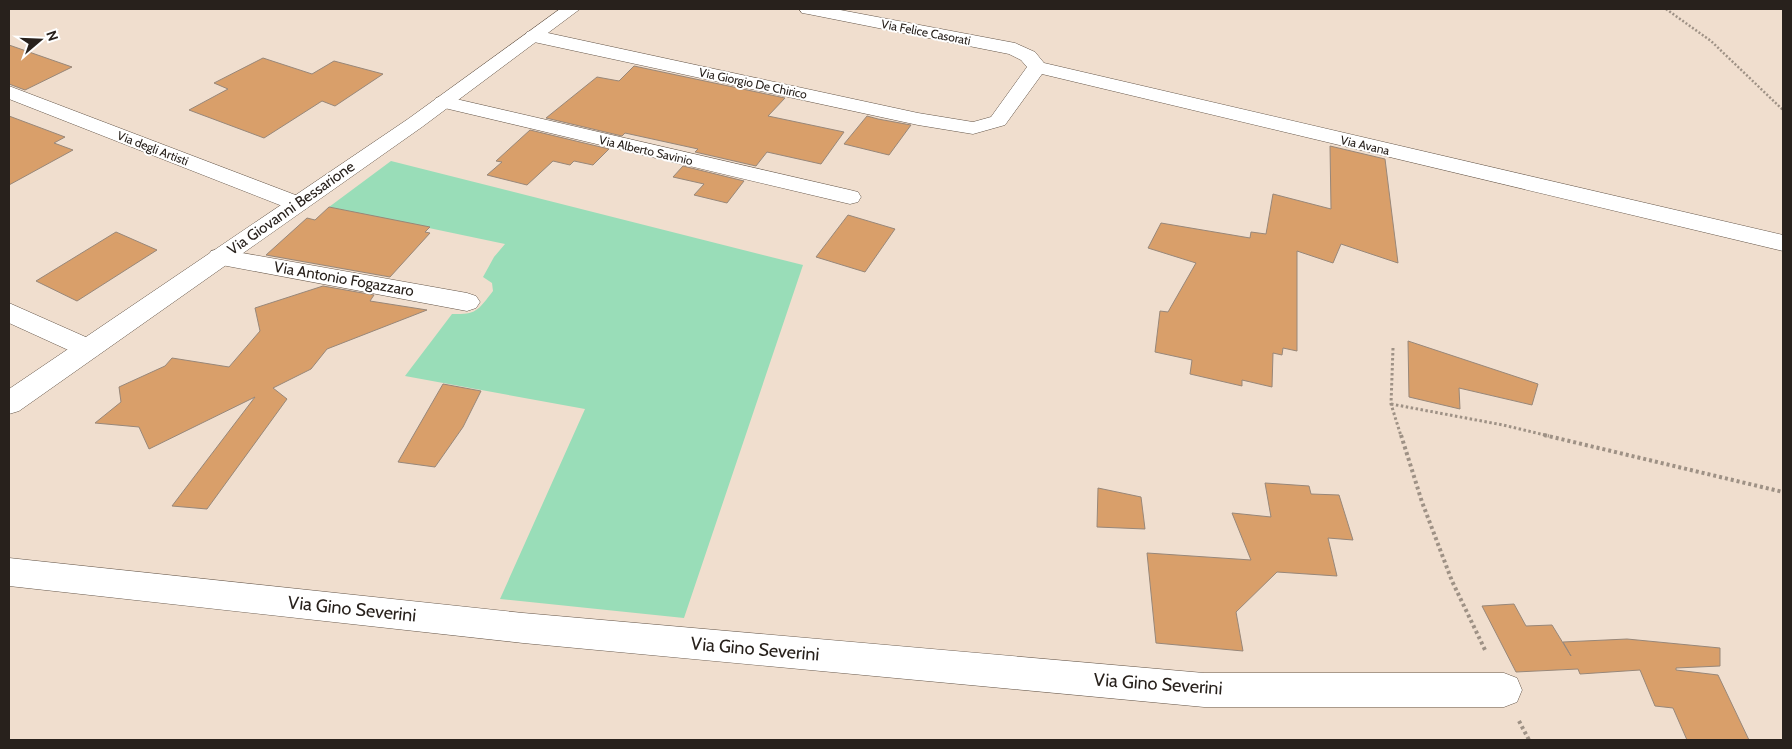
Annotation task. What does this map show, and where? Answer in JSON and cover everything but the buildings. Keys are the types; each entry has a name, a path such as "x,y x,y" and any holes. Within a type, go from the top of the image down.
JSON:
{"street":[{"name":"Via Giovanni Bessarione","path":"9,403 298,204 571,9"},
{"name":"Via Felice Casorati","path":"808,9 1015,49 1028,56 1037,67"},
{"name":"Via Giorgio De Chirico","path":"534,36 908,117 973,128 998,121 1037,67"},
{"name":"Via Avana","path":"1037,67 1783,243"},
{"name":"Via degli Artisti","path":"9,92 298,204"},
{"name":"Via Alberto Savinio","path":"443,102 850,197"},
{"name":"Via Antonio Fogazzaro","path":"220,257 467,302"},
{"path":"9,312 88,349"},
{"name":"Via Gino Severini","path":"9,572 523,628 1204,690 1504,690"}],"path":[{"path":"1666,9 1711,42 1783,110"},
{"path":"1393,348 1391,404 1422,502 1452,581 1529,740"},
{"path":"1391,404 1503,425 1783,492"}],"green space":[{"path":"391,161 803,265 684,618 500,599 585,409 405,376 452,314 467,314 476,310 484,303 493,291 492,283 483,277 494,257 505,244 329,207"}]}
